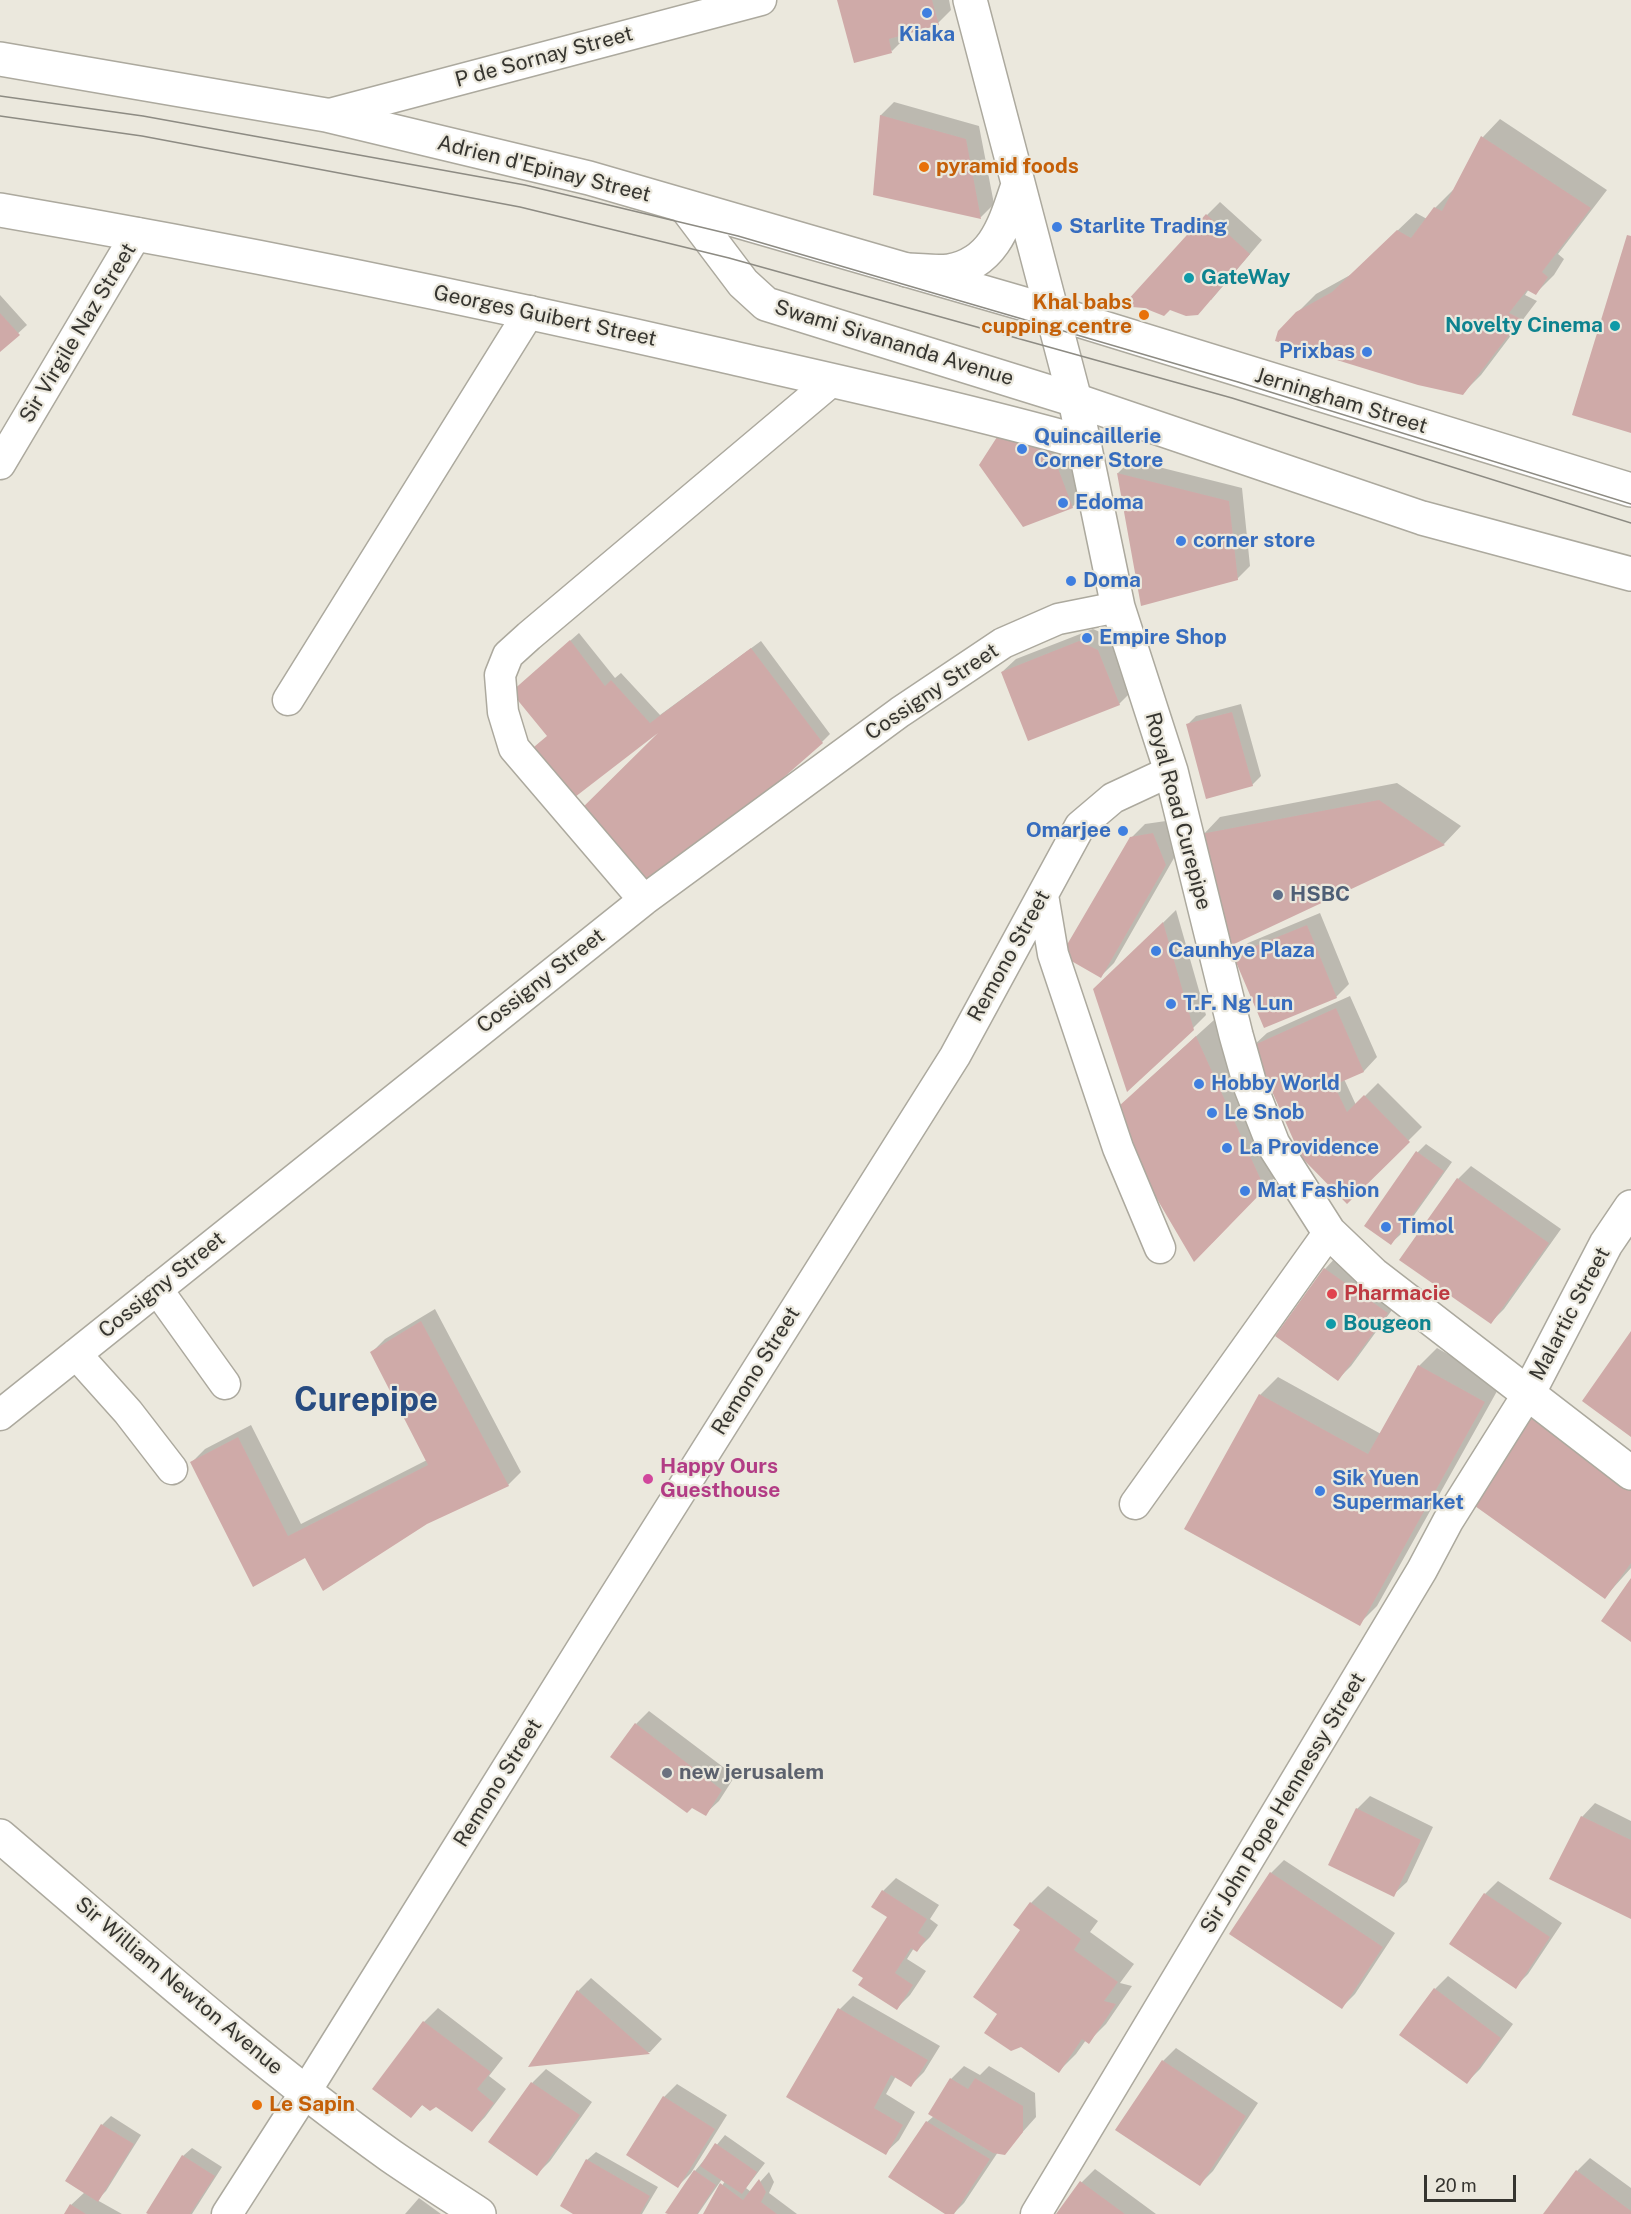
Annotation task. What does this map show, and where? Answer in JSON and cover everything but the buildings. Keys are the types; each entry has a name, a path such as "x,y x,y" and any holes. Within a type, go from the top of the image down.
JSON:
{"street":[{"name":"P de Sornay Street","path":"326,115 761,0"},
{"name":"Royal Road Curepipe","path":"970,0 1075,400 1118,607 1171,771 1251,1088 1273,1144 1329,1232 1373,1274 1529,1392 1631,1473"},
{"name":"Adrien d'Epinay Street","path":"13,61 326,115 589,178 1052,312"},
{"path":"907,270 949,271 973,262 992,248 1003,230 1018,185"},
{"name":"Swami Sivananda Avenue","path":"685,206 743,283 766,304 1075,400"},
{"name":"Georges Guibert Street","path":"0,210 137,233 530,311 991,417 1085,443"},
{"name":"Sir Virgile Naz Street","path":"0,464 137,233"},
{"path":"288,700 530,311"},
{"name":"Jerningham Street","path":"1052,312 1631,490"},
{"path":"644,900 514,748 503,712 500,675 508,655 833,380"},
{"path":"1075,400 1422,518 1631,574"},
{"name":"Cossigny Street","path":"0,1415 644,900 900,712 1003,643 1058,619 1118,607"},
{"name":"Remono Street","path":"227,2214 955,1056 1080,826 1113,798 1171,771"},
{"path":"1043,895 1053,954 1118,1148 1160,1248"},
{"name":"Malartic Street","path":"1529,1392 1606,1244 1631,1207"},
{"path":"1135,1504 1329,1232"},
{"path":"157,1289 225,1384"},
{"path":"76,1354 128,1412 172,1469"},
{"name":"Sir John Pope Hennessy Street","path":"1036,2214 1422,1570 1448,1521 1529,1392"},
{"name":"Sir William Newton Avenue","path":"0,1836 180,1990 306,2091 392,2156 479,2214"}],"tram line":[{"path":"0,96 143,116 525,185 738,236 1238,382 1631,504"},
{"path":"0,116 142,136 520,207 729,258 1232,398 1631,523"}],"place":[{"name":"Kiaka","path":"927,13"},
{"name":"pyramid foods","path":"924,167"},
{"name":"Starlite Trading","path":"1057,227"},
{"name":"GateWay","path":"1189,278"},
{"name":"Khal babs cupping centre","path":"1144,315"},
{"name":"Novelty Cinema","path":"1615,326"},
{"name":"Prixbas","path":"1367,352"},
{"name":"Quincaillerie Corner Store","path":"1022,449"},
{"name":"Edoma","path":"1063,503"},
{"name":"corner store","path":"1181,541"},
{"name":"Doma","path":"1071,581"},
{"name":"Empire Shop","path":"1087,638"},
{"name":"Omarjee","path":"1123,831"},
{"name":"HSBC","path":"1278,895"},
{"name":"Caunhye Plaza","path":"1156,951"},
{"name":"T.F. Ng Lun","path":"1171,1004"},
{"name":"Hobby World","path":"1199,1084"},
{"name":"Le Snob","path":"1212,1113"},
{"name":"La Providence","path":"1227,1148"},
{"name":"Mat Fashion","path":"1245,1191"},
{"name":"Timol","path":"1386,1227"},
{"name":"Pharmacie","path":"1332,1294"},
{"name":"Bougeon","path":"1331,1324"},
{"name":"Happy Ours Guesthouse","path":"648,1479"},
{"name":"Sik Yuen Supermarket","path":"1320,1491"},
{"name":"new jerusalem","path":"667,1773"},
{"name":"Le Sapin","path":"257,2105"}],"district":[{"name":"Curepipe","path":"366,1401"}]}
